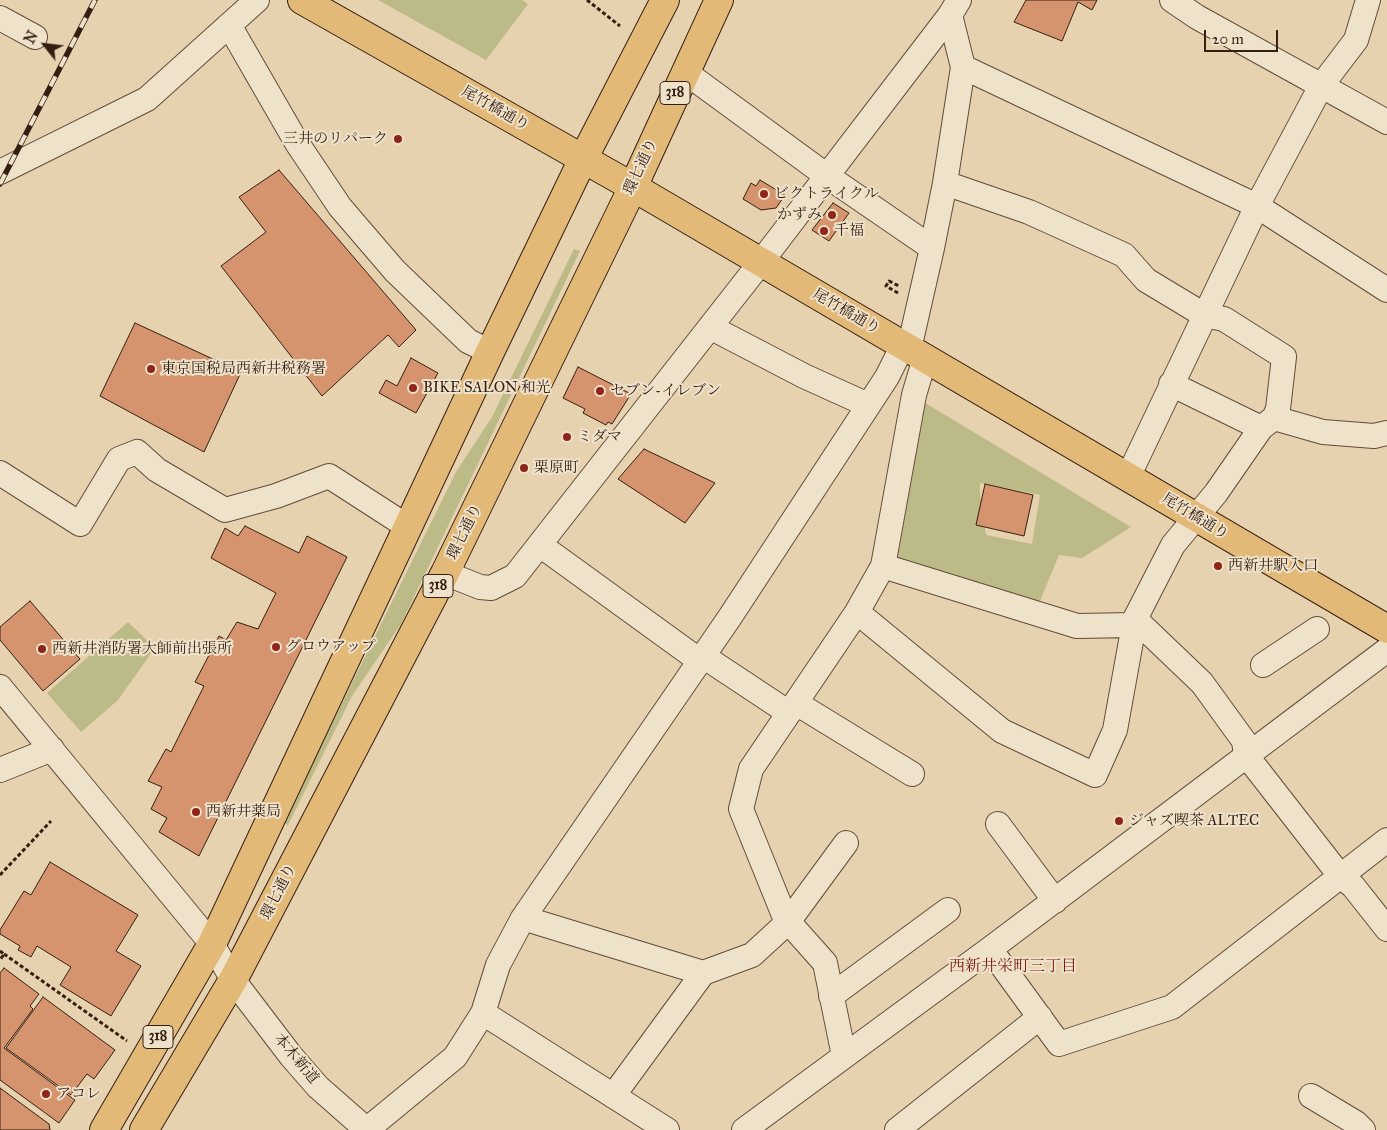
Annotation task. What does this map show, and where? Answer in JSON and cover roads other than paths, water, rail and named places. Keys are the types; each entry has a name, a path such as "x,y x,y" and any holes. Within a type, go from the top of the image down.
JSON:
{"main road":[{"name":"尾竹橋通り","path":"302,0 633,187 1387,630"},
{"name":"318","path":"104,1130 212,944 490,352 583,159 665,0"},
{"name":"環七通り","path":"144,1130 233,980 445,573 633,187 719,0"}],"street":[{"path":"0,172 147,99 257,0"},
{"path":"1172,0 1197,17 1387,122"},
{"path":"1128,477 1257,206 1321,86 1356,40 1368,0"},
{"path":"844,1056 825,963 788,922 741,809 752,769 857,612 883,566 914,395 913,351 945,183 963,67 954,7"},
{"path":"445,573 480,587 491,588 515,576 761,262 954,7"},
{"path":"0,18 35,37"},
{"path":"229,25 297,143 340,207 395,271 468,341 490,352"},
{"path":"963,67 1257,206 1387,290"},
{"path":"685,72 827,176 932,248"},
{"path":"857,612 1002,731 1096,775 1115,730 1134,622 1173,545 1216,493 1278,410 1284,356 1224,319 1204,315 1146,280 1124,255 1029,212 945,183"},
{"path":"710,327 804,376 868,405"},
{"path":"369,1130 376,1122 455,1057 483,1013 498,965 523,918 702,659 887,377 913,351"},
{"path":"1171,384 1267,423 1323,432 1374,436 1387,433"},
{"path":"0,474 80,524 119,459 137,452 157,470 225,510 276,496 329,476 408,527"},
{"path":"540,545 702,659 912,774"},
{"path":"883,566 1077,626 1134,622 1202,683 1244,741 1246,755 1341,877 1353,886 1387,929"},
{"path":"1263,665 1317,629"},
{"path":"755,1127 844,1056 1055,901 1387,650"},
{"name":"本木新道","path":"0,687 212,944 233,980 291,1056 318,1086 369,1130"},
{"path":"0,770 52,749"},
{"path":"998,824 1055,901"},
{"path":"990,949 1060,1044 1172,1006 1387,840"},
{"path":"613,1096 704,973 752,955 788,922 846,843"},
{"path":"831,996 948,910"},
{"path":"523,918 704,973"},
{"path":"483,1013 666,1130"},
{"path":"897,1130 1040,1018"},
{"path":"1311,1095 1356,1122 1363,1130"}],"railway":[{"path":"0,184 95,0"}],"place":[{"name":"三井のリパーク","path":"398,139"},
{"name":"ビクトライクル","path":"764,194"},
{"name":"かずみ","path":"832,215"},
{"name":"千福","path":"824,231"},
{"name":"東京国税局西新井税務署","path":"151,369"},
{"name":"BIKE SALON 和光","path":"413,388"},
{"name":"セブン-イレブン","path":"600,391"},
{"name":"ミダマ","path":"567,437"},
{"name":"栗原町","path":"524,468"},
{"name":"西新井駅入口","path":"1218,566"},
{"name":"グロウアップ","path":"276,647"},
{"name":"西新井消防署大師前出張所","path":"42,649"},
{"name":"西新井薬局","path":"196,812"},
{"name":"ジャズ喫茶 ALTEC","path":"1119,821"},
{"name":"アコレ","path":"46,1094"}],"district":[{"name":"西新井栄町三丁目","path":"1013,967"}]}
